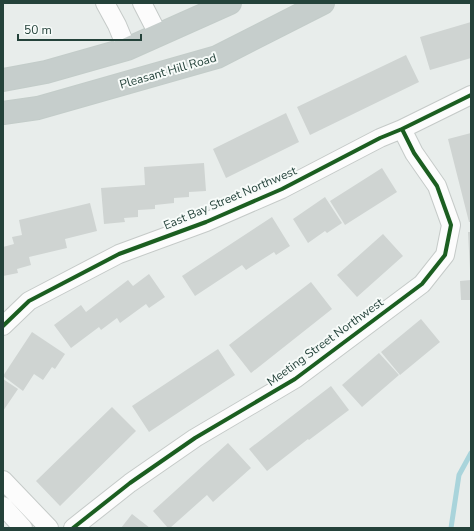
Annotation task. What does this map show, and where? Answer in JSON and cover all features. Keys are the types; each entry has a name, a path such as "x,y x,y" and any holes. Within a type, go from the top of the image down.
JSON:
{"highway":[{"path":"3,80 46,72 127,50 230,3"},
{"name":"Pleasant Hill Road","path":"3,113 38,108 217,57 323,3"}],"street":[{"path":"105,3 118,25 127,50"},
{"path":"142,3 159,36"},
{"name":"East Bay Street Northwest","path":"3,326 29,301 119,254 206,222 282,189 380,138 471,95"},
{"name":"Meeting Street Northwest","path":"74,528 130,483 195,438 295,379 422,284 444,255 451,224 437,186 414,153 402,128"},
{"path":"3,480 50,528"},
{"path":"3,506 23,528"}],"building":[{"path":"471,22 471,58 430,70 420,37"},
{"path":"406,55 419,82 310,135 297,107"},
{"path":"286,113 299,142 226,178 213,149"},
{"path":"471,133 471,222 469,222 448,139"},
{"path":"204,163 206,191 189,192 189,197 174,198 174,203 155,205 155,209 138,210 138,217 124,218 125,222 104,224 101,188 145,185 144,167"},
{"path":"382,168 397,192 345,225 330,201"},
{"path":"325,197 342,223 327,233 325,231 308,243 293,219"},
{"path":"90,203 97,231 65,239 67,248 29,257 31,265 17,269 18,273 3,276 3,247 14,244 12,237 22,235 19,220"},
{"path":"272,217 290,246 276,255 274,252 246,270 242,265 195,296 182,276"},
{"path":"468,232 471,232 471,270 470,270"},
{"path":"383,234 403,256 357,297 337,275"},
{"path":"149,274 165,297 149,308 146,304 120,323 117,318 101,330 99,327 71,348 54,325 81,305 86,312 128,280 133,286"},
{"path":"471,280 471,300 461,300 460,281"},
{"path":"311,282 332,309 251,373 229,345"},
{"path":"421,319 440,342 400,375 381,352"},
{"path":"32,332 65,354 55,369 52,367 43,380 34,374 23,391 3,376"},
{"path":"218,349 235,375 149,432 132,406"},
{"path":"379,353 399,375 362,407 342,385"},
{"path":"3,379 18,389 3,411"},
{"path":"331,386 349,410 309,440 308,439 267,471 249,449"},
{"path":"112,407 136,431 60,506 36,481"},
{"path":"228,443 251,468 213,502 207,495 170,528 168,528 153,511"},
{"path":"132,514 150,528 121,528"}],"waterway":[{"path":"451,528 459,475 471,453"}],"cycle path":[{"path":"3,326 29,301 119,254 206,222 282,189 380,138 402,129 471,95"},
{"path":"73,528 130,483 195,438 295,379 422,284 445,255 451,225 437,186 414,153 402,129"}]}
